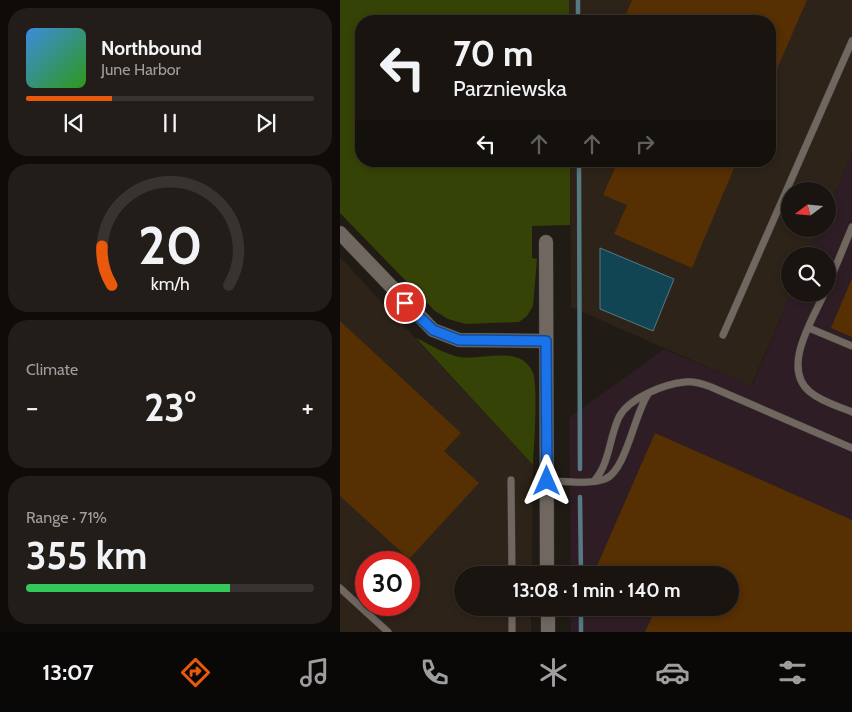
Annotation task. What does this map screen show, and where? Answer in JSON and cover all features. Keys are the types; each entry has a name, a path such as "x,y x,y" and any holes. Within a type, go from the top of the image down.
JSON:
{"street":[{"path":"340,233 433,330 459,340 546,341"},
{"path":"546,242 547,566"},
{"path":"548,616 548,632"}],"lane":[{"path":"723,335 850,50 852,41"},
{"path":"836,266 852,228"},
{"path":"820,302 797,358 800,382 822,399 852,412"},
{"path":"809,328 852,346"},
{"path":"594,481 604,466 620,415 635,401 675,383 698,383 852,448"},
{"path":"547,481 594,481 605,479 614,474 620,466 639,407 648,394"},
{"path":"511,480 512,566"},
{"path":"340,588 388,632"},
{"path":"512,616 512,632"}],"shaded area":[{"path":"569,0 852,0 852,152 836,190 836,182 781,182 781,238 815,238 811,247 781,247 781,302 788,302 751,386 571,307 570,167 776,167 776,15 569,15"},
{"path":"852,152 852,632 571,632 571,616 739,616 739,566 571,566 569,418 664,349 752,386 788,302 836,302 836,247 811,247 815,238 836,238 836,190"},
{"path":"340,257 533,465 532,566 454,566 454,616 531,616 531,632 340,632"}],"green space":[{"path":"340,0 569,0 569,15 355,15 355,167 570,167 570,225 532,226 532,258 537,259 533,306 527,316 519,322 466,324 448,319 435,311 340,213"},
{"path":"416,338 455,356 509,356 519,358 527,364 533,373 535,390 533,465"}],"water":[{"path":"600,248 674,279 653,331 600,309"}],"building":[{"path":"632,0 807,0 776,71 776,15 626,15"},
{"path":"615,167 734,167 692,268 614,234 627,205 603,195"},
{"path":"852,278 852,337 831,328"},
{"path":"340,321 461,433 444,451 479,483 416,551 400,551 340,496"},
{"path":"655,433 852,520 852,632 645,632 652,616 739,616 739,566 597,566"}],"waterway":[{"path":"578,0 578,15"},
{"path":"579,167 580,469"},
{"path":"580,497 581,566"},
{"path":"581,616 581,632"}],"route":[{"path":"405,303 433,330 459,340 546,341 547,481"}]}
